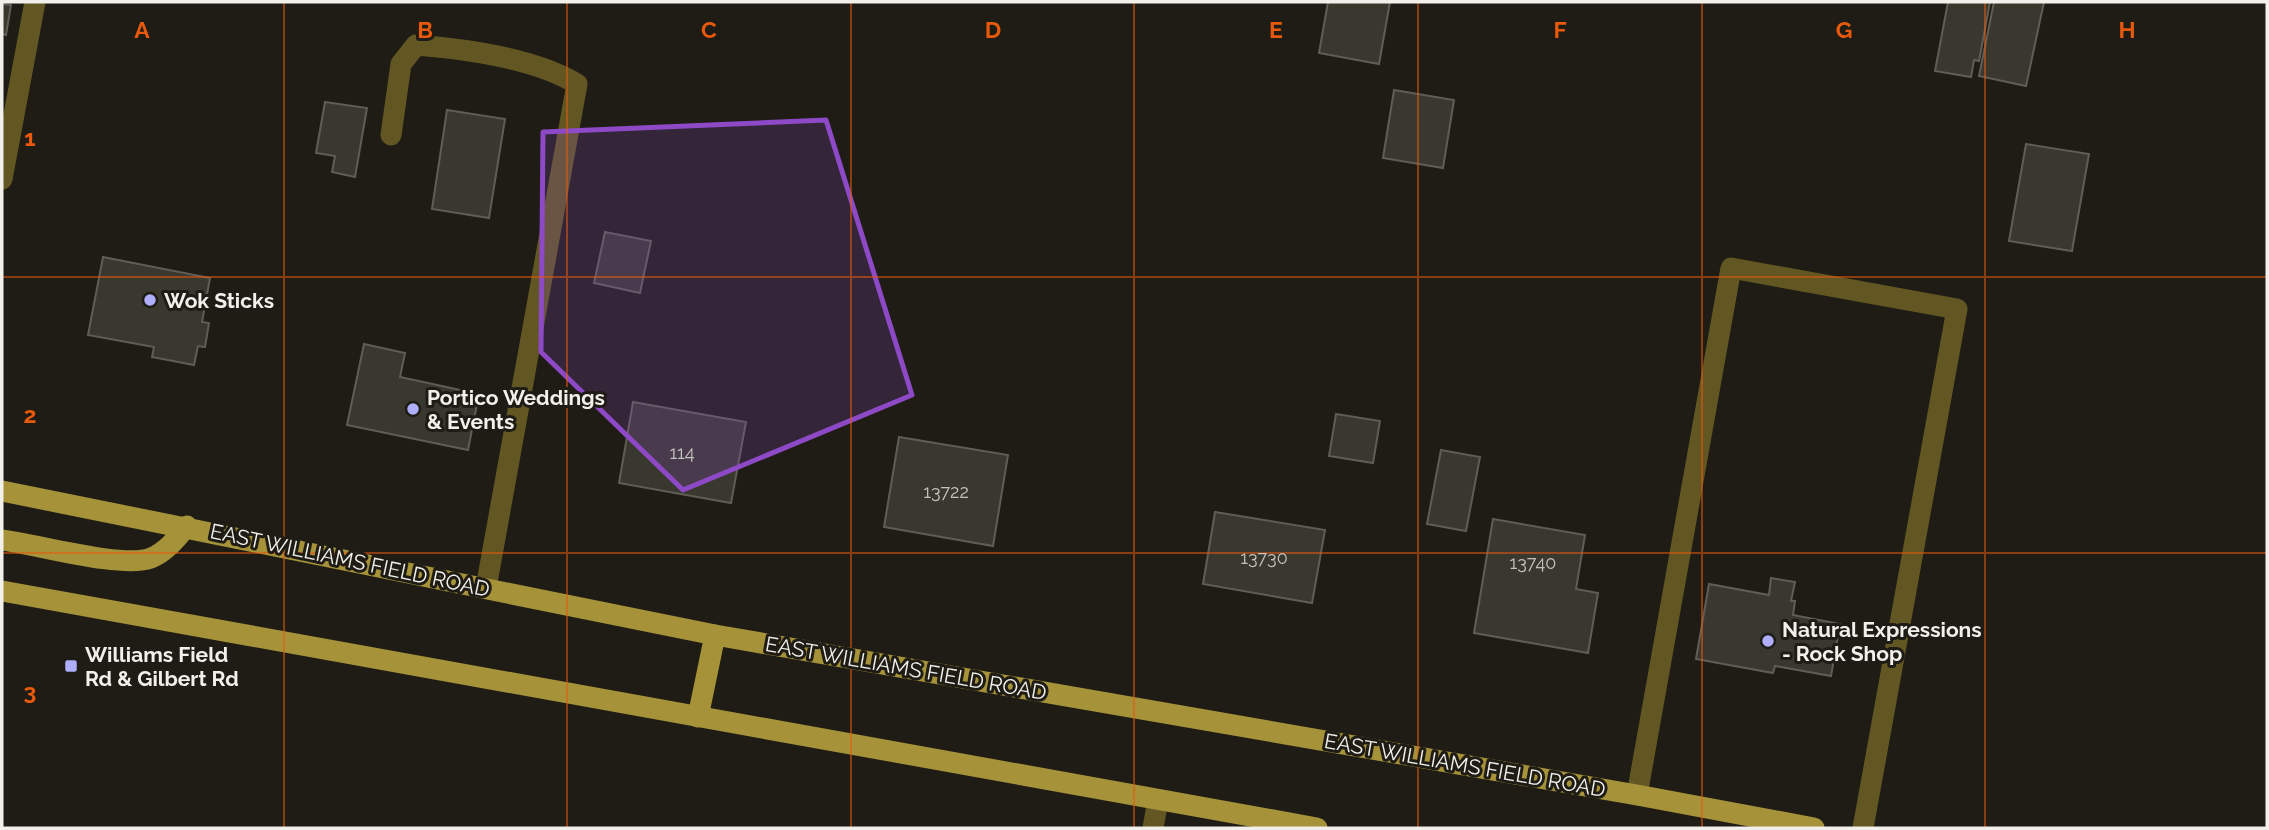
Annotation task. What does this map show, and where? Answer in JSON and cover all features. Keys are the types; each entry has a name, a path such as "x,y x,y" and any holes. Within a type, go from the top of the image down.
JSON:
{"main road":[{"name":"EAST WILLIAMS FIELD ROAD","path":"2,491 187,526 715,635 1637,794 1746,822 1814,828"},
{"path":"2,540 124,561 150,559 170,546 187,526"},
{"path":"2,591 1317,828"},
{"path":"698,717 715,635"}],"lane":[{"path":"2,179 35,2"},
{"path":"391,135 401,64 416,46 527,64 556,71 577,84 486,588"},
{"path":"1637,794 1731,268 1957,309 1863,828"},
{"path":"1153,828 1158,800"}],"highlighted area":[{"path":"826,120 912,395 683,490 541,352 543,132"}],"building":[{"path":"1328,2 1390,2 1379,64 1319,53"},
{"path":"1948,2 1990,2 1979,61 1974,60 1971,77 1935,71"},
{"path":"1994,2 2044,2 2026,86 1979,76"},
{"path":"2,4 11,5 6,35 2,34"},
{"path":"1394,90 1454,100 1443,168 1383,158"},
{"path":"325,102 367,108 355,177 332,172 335,156 316,153"},
{"path":"447,110 505,119 489,218 432,209"},
{"path":"2026,144 2089,154 2072,251 2009,241"},
{"path":"605,232 651,241 640,293 594,283"},
{"name":"Wok Sticks","path":"103,257 210,278 202,322 209,323 205,347 198,346 194,365 152,357 154,347 88,335"},
{"name":"Portico Weddings & Events","path":"364,344 405,353 400,377 479,394 468,450 347,425"},
{"path":"633,402 746,422 731,503 619,483"},
{"path":"1336,414 1380,421 1373,463 1329,456"},
{"path":"899,437 1008,455 993,546 884,527"},
{"path":"1441,450 1480,457 1466,531 1427,524"},
{"path":"1215,512 1325,530 1312,603 1203,584"},
{"path":"1493,519 1585,535 1576,589 1598,593 1588,653 1474,633"},
{"name":"Natural Expressions - Rock Shop","path":"1771,578 1795,582 1791,601 1795,601 1793,615 1840,624 1831,676 1775,666 1773,673 1696,659 1709,584 1769,595"}],"place":[{"name":"Wok Sticks","path":"150,300"},
{"name":"Portico Weddings & Events","path":"413,409"},
{"name":"Natural Expressions - Rock Shop","path":"1768,641"},
{"name":"Williams Field Rd & Gilbert Rd","path":"71,666"}]}
